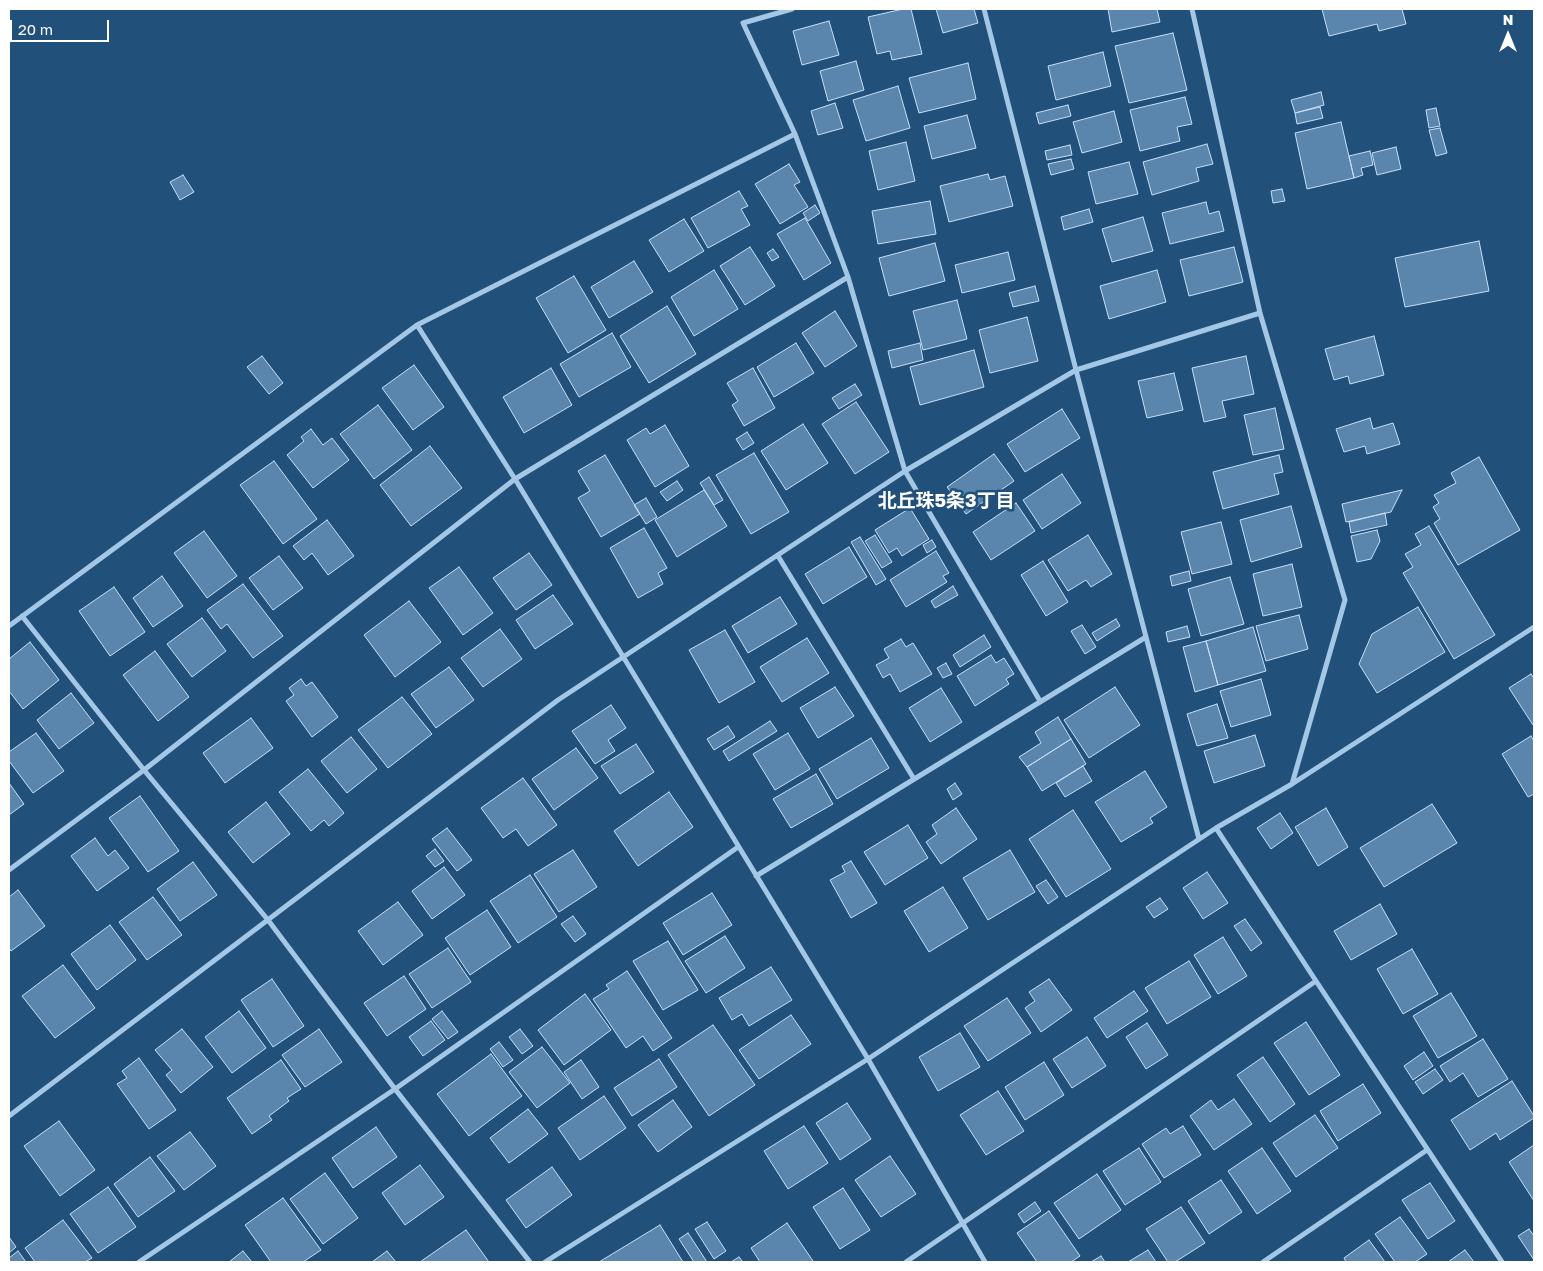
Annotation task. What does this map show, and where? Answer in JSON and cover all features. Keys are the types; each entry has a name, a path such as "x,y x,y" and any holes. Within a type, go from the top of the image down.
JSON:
{"street":[{"path":"792,9 743,23 795,134 848,277 905,471 1040,702"},
{"path":"984,9 1199,839"},
{"path":"1192,9 1260,313 1345,600 1292,784"},
{"path":"9,626 417,325 795,134"},
{"path":"9,870 144,770 515,479 848,277"},
{"path":"9,1116 558,700 905,471 1076,370 1260,313"},
{"path":"417,325 515,479 868,1059 985,1262"},
{"path":"778,556 914,779"},
{"path":"22,616 144,770 268,920 394,1089 530,1262"},
{"path":"545,1262 868,1059 1199,839 1292,784 1534,627"},
{"path":"756,876 1146,637"},
{"path":"1216,828 1502,1262"},
{"path":"140,1262 394,1089 738,847"},
{"path":"906,1262 1316,981"},
{"path":"1263,1262 1427,1150"}],"building":[{"path":"911,9 922,54 892,60 890,51 877,54 868,17"},
{"path":"936,9 974,9 978,23 943,33"},
{"path":"1108,9 1157,9 1160,22 1112,32"},
{"path":"1322,9 1402,9 1406,24 1379,31 1377,24 1329,36"},
{"path":"829,21 839,55 802,65 793,31"},
{"path":"1173,33 1187,90 1129,103 1115,46"},
{"path":"1103,52 1111,86 1056,100 1048,66"},
{"path":"856,61 864,90 828,101 820,71"},
{"path":"968,63 976,99 919,113 909,78"},
{"path":"898,86 910,128 866,141 853,100"},
{"path":"1321,92 1324,105 1295,113 1291,100"},
{"path":"1185,97 1192,124 1177,127 1180,141 1140,151 1130,110"},
{"path":"835,103 843,128 818,135 811,111"},
{"path":"1068,105 1071,116 1039,124 1036,113"},
{"path":"1320,107 1323,118 1297,124 1295,113"},
{"path":"1436,108 1440,126 1429,128 1426,110"},
{"path":"1114,111 1122,142 1082,153 1073,122"},
{"path":"967,115 976,148 932,159 924,126"},
{"path":"1341,122 1354,178 1307,189 1295,133"},
{"path":"1440,128 1447,153 1436,156 1429,130"},
{"path":"906,142 915,181 878,190 869,151"},
{"path":"1207,144 1213,164 1196,168 1199,181 1152,195 1143,162"},
{"path":"1070,145 1072,155 1047,160 1045,151"},
{"path":"1396,147 1401,169 1377,175 1372,153"},
{"path":"1370,151 1373,165 1361,168 1363,175 1354,178 1349,156"},
{"path":"1071,159 1074,169 1051,175 1048,164"},
{"path":"1129,162 1138,194 1096,204 1088,172"},
{"path":"789,164 800,182 794,185 808,207 780,224 755,184"},
{"path":"988,174 990,180 1005,176 1013,206 949,222 940,186"},
{"path":"183,175 194,192 180,200 170,182"},
{"path":"1282,189 1285,201 1273,203 1271,191"},
{"path":"739,191 748,206 741,209 750,225 708,248 691,218"},
{"path":"930,201 936,234 878,244 872,211"},
{"path":"1206,202 1209,214 1219,211 1224,231 1170,244 1162,213"},
{"path":"815,205 820,213 808,221 803,213"},
{"path":"1089,209 1093,222 1064,230 1061,217"},
{"path":"1143,217 1153,251 1112,262 1102,229"},
{"path":"805,218 831,263 804,280 777,234"},
{"path":"684,219 704,251 669,272 649,240"},
{"path":"1479,241 1489,291 1405,307 1395,258"},
{"path":"935,243 945,281 889,296 879,258"},
{"path":"750,247 775,286 745,305 720,266"},
{"path":"1234,247 1243,282 1189,296 1180,260"},
{"path":"773,249 779,257 772,261 767,253"},
{"path":"1008,252 1015,280 962,293 955,265"},
{"path":"634,261 653,292 609,318 591,287"},
{"path":"714,270 738,309 694,336 671,297"},
{"path":"1157,270 1166,302 1109,319 1100,286"},
{"path":"574,276 606,330 568,353 536,298"},
{"path":"1035,286 1039,301 1013,307 1009,293"},
{"path":"957,300 967,339 923,350 913,311"},
{"path":"667,306 696,354 649,383 620,336"},
{"path":"835,311 857,346 825,367 802,333"},
{"path":"1027,317 1038,361 990,373 979,330"},
{"path":"612,333 631,367 579,397 560,364"},
{"path":"1374,336 1384,375 1350,384 1348,376 1334,380 1325,349"},
{"path":"796,343 814,373 774,397 757,367"},
{"path":"920,343 923,360 892,368 888,351"},
{"path":"974,350 984,387 920,405 910,367"},
{"path":"262,356 283,383 269,394 247,367"},
{"path":"1246,356 1254,394 1222,401 1226,417 1204,422 1192,368"},
{"path":"414,365 444,407 413,430 382,388"},
{"path":"551,368 572,405 524,433 503,397"},
{"path":"753,368 775,408 744,426 732,405 738,401 727,383"},
{"path":"1174,373 1183,410 1147,418 1138,381"},
{"path":"855,384 862,395 839,409 832,398"},
{"path":"856,402 889,452 855,474 822,424"},
{"path":"378,405 412,450 374,479 340,434"},
{"path":"1275,408 1284,449 1253,455 1244,415"},
{"path":"1062,409 1080,438 1025,472 1007,444"},
{"path":"1370,418 1373,429 1393,423 1400,444 1367,454 1365,446 1344,452 1336,429"},
{"path":"803,424 828,463 786,490 761,451"},
{"path":"665,425 689,466 655,487 627,440 646,428 650,434"},
{"path":"311,429 323,445 332,438 349,460 313,488 287,455 304,441 301,437"},
{"path":"747,432 754,443 743,450 736,439"},
{"path":"430,446 462,488 411,526 380,485"},
{"path":"754,453 789,512 751,534 716,475"},
{"path":"994,454 1014,481 966,514 947,487"},
{"path":"605,455 640,514 601,537 578,498 590,491 578,471"},
{"path":"1279,455 1283,472 1274,474 1279,494 1223,509 1213,472"},
{"path":"1479,457 1520,530 1458,565 1434,523 1440,519 1433,507 1439,503 1434,495 1456,483 1451,473"},
{"path":"274,461 317,519 283,544 240,485"},
{"path":"1062,474 1081,503 1042,529 1023,500"},
{"path":"709,477 723,500 714,505 700,483"},
{"path":"677,481 683,490 667,501 660,492"},
{"path":"704,490 727,526 677,557 655,520"},
{"path":"1402,490 1391,512 1346,522 1342,504"},
{"path":"646,498 657,517 646,524 634,505"},
{"path":"1016,503 1035,531 991,560 973,532"},
{"path":"1291,506 1302,547 1251,562 1240,520"},
{"path":"910,508 929,539 902,556 897,548 889,553 875,530"},
{"path":"1385,513 1387,525 1351,533 1349,522"},
{"path":"327,520 354,556 328,575 312,553 304,560 293,546"},
{"path":"1221,522 1232,564 1192,574 1181,532"},
{"path":"1429,526 1495,635 1454,659 1403,573 1413,567 1405,554 1421,545 1415,534"},
{"path":"644,528 667,568 658,573 663,584 638,598 610,548"},
{"path":"1377,530 1380,541 1371,559 1357,562 1351,536"},
{"path":"204,531 237,576 207,598 174,553"},
{"path":"875,535 892,562 882,568 865,541"},
{"path":"1088,535 1112,574 1091,587 1086,580 1068,591 1048,560"},
{"path":"860,537 886,579 876,585 851,542"},
{"path":"932,540 936,547 927,553 923,545"},
{"path":"849,547 867,577 823,604 805,574"},
{"path":"936,551 949,573 943,576 947,582 906,607 890,580"},
{"path":"529,553 552,585 516,610 493,578"},
{"path":"279,556 303,588 273,610 249,578"},
{"path":"1043,561 1068,602 1046,616 1021,575"},
{"path":"1292,564 1302,607 1263,616 1253,574"},
{"path":"459,567 493,613 463,635 429,588"},
{"path":"1189,571 1191,581 1172,586 1170,576"},
{"path":"162,576 183,606 153,627 133,598"},
{"path":"1230,577 1244,624 1201,636 1188,589"},
{"path":"243,584 283,636 253,658 227,624 221,629 207,610"},
{"path":"953,586 958,595 935,608 931,601"},
{"path":"114,587 145,632 110,656 79,611"},
{"path":"553,595 573,624 535,649 516,620"},
{"path":"780,597 797,624 748,653 732,626"},
{"path":"409,601 441,642 395,677 364,635"},
{"path":"1418,607 1445,652 1377,693 1359,664 1372,634"},
{"path":"1299,615 1308,649 1266,661 1256,626"},
{"path":"202,618 226,651 192,677 167,644"},
{"path":"1116,619 1120,626 1097,641 1092,633"},
{"path":"1082,625 1096,647 1085,654 1071,631"},
{"path":"1187,626 1190,637 1168,642 1166,632"},
{"path":"1253,627 1266,671 1218,685 1206,641"},
{"path":"500,629 522,659 483,687 461,658"},
{"path":"725,630 755,682 719,703 689,650"},
{"path":"984,635 991,647 960,667 953,655"},
{"path":"807,638 829,673 782,702 760,667"},
{"path":"901,639 906,647 913,643 932,674 900,692 890,674 883,678 876,665 889,658 884,649"},
{"path":"1206,641 1218,685 1195,692 1183,647"},
{"path":"30,642 59,680 23,709 9,691 9,659"},
{"path":"155,651 189,697 158,721 123,675"},
{"path":"991,655 996,663 1004,658 1014,674 1006,679 1009,684 975,706 957,676"},
{"path":"946,663 952,674 943,678 937,668"},
{"path":"449,667 474,700 436,728 411,694"},
{"path":"1531,674 1534,678 1533,725 1509,688"},
{"path":"301,679 306,686 312,682 338,717 312,737 286,701 294,695 289,688"},
{"path":"1261,679 1271,715 1231,727 1220,691"},
{"path":"835,687 854,716 818,738 800,708"},
{"path":"1115,687 1140,725 1089,758 1064,720"},
{"path":"941,688 962,722 930,742 909,708"},
{"path":"71,693 94,723 59,749 37,720"},
{"path":"402,697 432,734 388,768 358,730"},
{"path":"1217,704 1228,738 1197,746 1187,714"},
{"path":"611,705 626,728 608,740 615,751 595,764 572,731"},
{"path":"1058,717 1071,739 1027,767 1019,757 1041,743 1035,732"},
{"path":"251,718 273,748 225,783 203,753"},
{"path":"770,721 777,731 729,761 723,751"},
{"path":"728,726 735,737 714,750 707,739"},
{"path":"36,733 64,771 33,793 9,761 9,752"},
{"path":"788,733 810,769 775,790 753,754"},
{"path":"1255,735 1265,766 1214,783 1204,751"},
{"path":"1531,736 1534,741 1534,794 1528,797 1502,754"},
{"path":"351,737 377,769 347,793 321,761"},
{"path":"871,738 889,768 837,799 819,769"},
{"path":"1071,739 1086,764 1042,791 1027,767"},
{"path":"636,744 654,772 620,794 601,766"},
{"path":"576,748 598,778 554,810 532,779"},
{"path":"1083,766 1092,781 1065,797 1056,783"},
{"path":"308,769 344,813 329,826 324,820 311,831 279,792"},
{"path":"1145,771 1167,807 1150,818 1153,823 1121,842 1095,802"},
{"path":"816,774 833,804 791,828 773,799"},
{"path":"523,778 557,825 528,846 516,829 503,838 481,808"},
{"path":"9,783 24,804 9,815"},
{"path":"955,783 962,794 953,800 947,789"},
{"path":"669,792 693,827 638,866 614,831"},
{"path":"140,796 179,851 148,872 109,818"},
{"path":"266,802 290,834 253,863 228,832"},
{"path":"1432,804 1457,843 1384,887 1360,848"},
{"path":"956,808 977,839 941,864 926,842 937,834 932,825"},
{"path":"1326,808 1348,847 1318,866 1295,827"},
{"path":"1073,810 1111,869 1066,897 1029,839"},
{"path":"1280,813 1293,833 1271,849 1257,828"},
{"path":"908,825 928,858 885,885 864,852"},
{"path":"447,828 472,860 457,871 432,839"},
{"path":"95,838 108,856 115,850 129,868 97,891 71,856"},
{"path":"435,849 444,861 435,867 426,856"},
{"path":"573,850 597,887 559,912 534,874"},
{"path":"1010,850 1035,892 988,920 963,878"},
{"path":"851,861 877,903 851,918 830,880 845,872 842,866"},
{"path":"193,862 217,895 180,921 157,889"},
{"path":"444,867 465,895 432,919 412,891"},
{"path":"1207,872 1228,903 1203,919 1183,888"},
{"path":"530,875 557,917 518,943 490,901"},
{"path":"1046,880 1058,897 1048,904 1036,886"},
{"path":"943,887 968,928 929,952 904,911"},
{"path":"18,890 45,926 11,951 9,948 9,897"},
{"path":"712,893 732,925 683,955 663,923"},
{"path":"153,897 182,935 147,960 119,922"},
{"path":"1160,898 1168,909 1154,918 1146,907"},
{"path":"398,902 423,935 383,965 358,931"},
{"path":"1380,904 1397,934 1351,960 1334,931"},
{"path":"487,910 511,947 470,975 445,938"},
{"path":"573,916 586,934 575,942 561,924"},
{"path":"1245,919 1262,943 1251,951 1234,926"},
{"path":"110,925 136,960 97,990 71,954"},
{"path":"725,936 745,968 706,993 685,961"},
{"path":"1223,937 1247,976 1218,994 1194,955"},
{"path":"668,941 698,990 663,1010 633,961"},
{"path":"448,948 471,982 432,1008 409,974"},
{"path":"1412,949 1438,994 1403,1014 1377,969"},
{"path":"1189,961 1211,997 1167,1024 1145,988"},
{"path":"63,965 95,1008 55,1038 22,996"},
{"path":"771,967 792,1000 749,1026 742,1014 732,1020 719,998"},
{"path":"627,971 672,1038 653,1051 643,1036 626,1048 593,999 609,989 606,985"},
{"path":"404,976 426,1009 387,1036 364,1003"},
{"path":"272,979 304,1026 273,1047 241,1000"},
{"path":"1049,979 1072,1010 1041,1032 1025,1008 1035,1001 1029,992"},
{"path":"1134,991 1148,1011 1107,1038 1094,1018"},
{"path":"1451,993 1477,1036 1438,1058 1413,1016"},
{"path":"585,994 611,1030 564,1065 538,1030"},
{"path":"1007,998 1031,1033 988,1061 964,1026"},
{"path":"239,1011 266,1048 232,1073 205,1037"},
{"path":"442,1011 458,1032 448,1039 432,1019"},
{"path":"791,1015 811,1044 759,1079 739,1050"},
{"path":"431,1021 445,1040 423,1056 409,1037"},
{"path":"1306,1022 1340,1075 1309,1095 1274,1043"},
{"path":"1147,1023 1168,1055 1146,1069 1126,1037"},
{"path":"713,1025 755,1085 709,1116 668,1055"},
{"path":"182,1029 213,1067 181,1093 166,1075 172,1070 155,1050"},
{"path":"319,1029 342,1062 305,1087 282,1055"},
{"path":"520,1029 533,1046 522,1054 509,1037"},
{"path":"960,1033 980,1067 938,1091 919,1057"},
{"path":"1087,1037 1106,1066 1072,1088 1053,1059"},
{"path":"1483,1039 1508,1079 1478,1097 1463,1073 1450,1082 1440,1066"},
{"path":"499,1042 513,1060 503,1067 490,1049"},
{"path":"542,1047 570,1083 537,1108 509,1072"},
{"path":"1424,1052 1433,1066 1413,1080 1404,1066"},
{"path":"491,1054 522,1096 469,1136 437,1094"},
{"path":"1263,1057 1295,1104 1270,1122 1237,1075"},
{"path":"139,1058 176,1110 149,1129 117,1084 127,1078 122,1071"},
{"path":"659,1059 677,1087 632,1116 614,1088"},
{"path":"281,1060 301,1089 287,1098 289,1101 269,1116 272,1120 252,1134 227,1098"},
{"path":"581,1060 599,1087 582,1099 564,1072"},
{"path":"1044,1062 1064,1095 1025,1120 1005,1087"},
{"path":"1435,1069 1443,1080 1423,1094 1415,1082"},
{"path":"1512,1081 1534,1118 1500,1140 1496,1133 1470,1150 1451,1120"},
{"path":"1363,1084 1381,1113 1338,1141 1320,1111"},
{"path":"998,1091 1024,1131 986,1155 960,1115"},
{"path":"604,1096 626,1128 580,1160 558,1128"},
{"path":"1234,1099 1252,1124 1214,1150 1190,1116 1211,1100 1218,1110"},
{"path":"673,1100 692,1127 658,1152 638,1125"},
{"path":"847,1103 871,1139 840,1160 816,1123"},
{"path":"528,1109 548,1134 509,1163 490,1138"},
{"path":"1315,1115 1338,1148 1296,1177 1273,1143"},
{"path":"59,1121 95,1170 60,1196 24,1146"},
{"path":"804,1126 828,1163 788,1189 764,1151"},
{"path":"1183,1126 1201,1155 1164,1178 1142,1144 1166,1128 1170,1134"},
{"path":"376,1127 397,1157 353,1188 332,1158"},
{"path":"190,1132 216,1166 184,1190 157,1156"},
{"path":"1534,1145 1534,1201 1509,1162"},
{"path":"1139,1148 1161,1182 1125,1205 1103,1171"},
{"path":"1262,1148 1291,1191 1257,1214 1228,1171"},
{"path":"890,1156 916,1194 881,1217 855,1180"},
{"path":"150,1157 175,1191 138,1217 114,1184"},
{"path":"420,1165 444,1197 405,1225 382,1193"},
{"path":"552,1167 572,1195 526,1228 506,1200"},
{"path":"325,1173 358,1218 323,1244 290,1199"},
{"path":"1097,1174 1121,1210 1079,1239 1054,1203"},
{"path":"1221,1180 1242,1212 1209,1234 1188,1201"},
{"path":"1430,1183 1455,1221 1428,1239 1402,1200"},
{"path":"108,1187 136,1227 98,1253 70,1214"},
{"path":"843,1188 870,1230 840,1249 813,1207"},
{"path":"283,1198 321,1250 303,1262 271,1262 245,1225"},
{"path":"1035,1202 1041,1211 1024,1223 1018,1214"},
{"path":"1181,1207 1205,1243 1175,1262 1168,1262 1146,1229"},
{"path":"1049,1211 1080,1256 1071,1262 1037,1262 1017,1233"},
{"path":"1400,1217 1427,1254 1415,1262 1395,1262 1375,1234"},
{"path":"63,1220 92,1258 85,1262 35,1262 25,1248"},
{"path":"707,1222 726,1251 714,1259 695,1229"},
{"path":"787,1223 813,1261 760,1262 751,1248"},
{"path":"660,1225 683,1262 599,1262"},
{"path":"1529,1229 1534,1236 1534,1260 1518,1236"},
{"path":"466,1230 489,1262 420,1262"},
{"path":"688,1233 707,1262 694,1262 679,1239"},
{"path":"9,1237 16,1247 9,1253"},
{"path":"1369,1240 1385,1262 1346,1262 1344,1258"},
{"path":"1148,1250 1156,1262 1128,1262"},
{"path":"1465,1250 1474,1262 1448,1262"},
{"path":"18,1251 26,1262 9,1262 9,1258"},
{"path":"243,1251 252,1262 229,1262"},
{"path":"387,1251 396,1262 372,1262"},
{"path":"1101,1256 1105,1262 1091,1262"},
{"path":"739,1257 743,1262 731,1262"}],"district":[{"name":"北丘珠5条3丁目","path":"946,501"}]}
